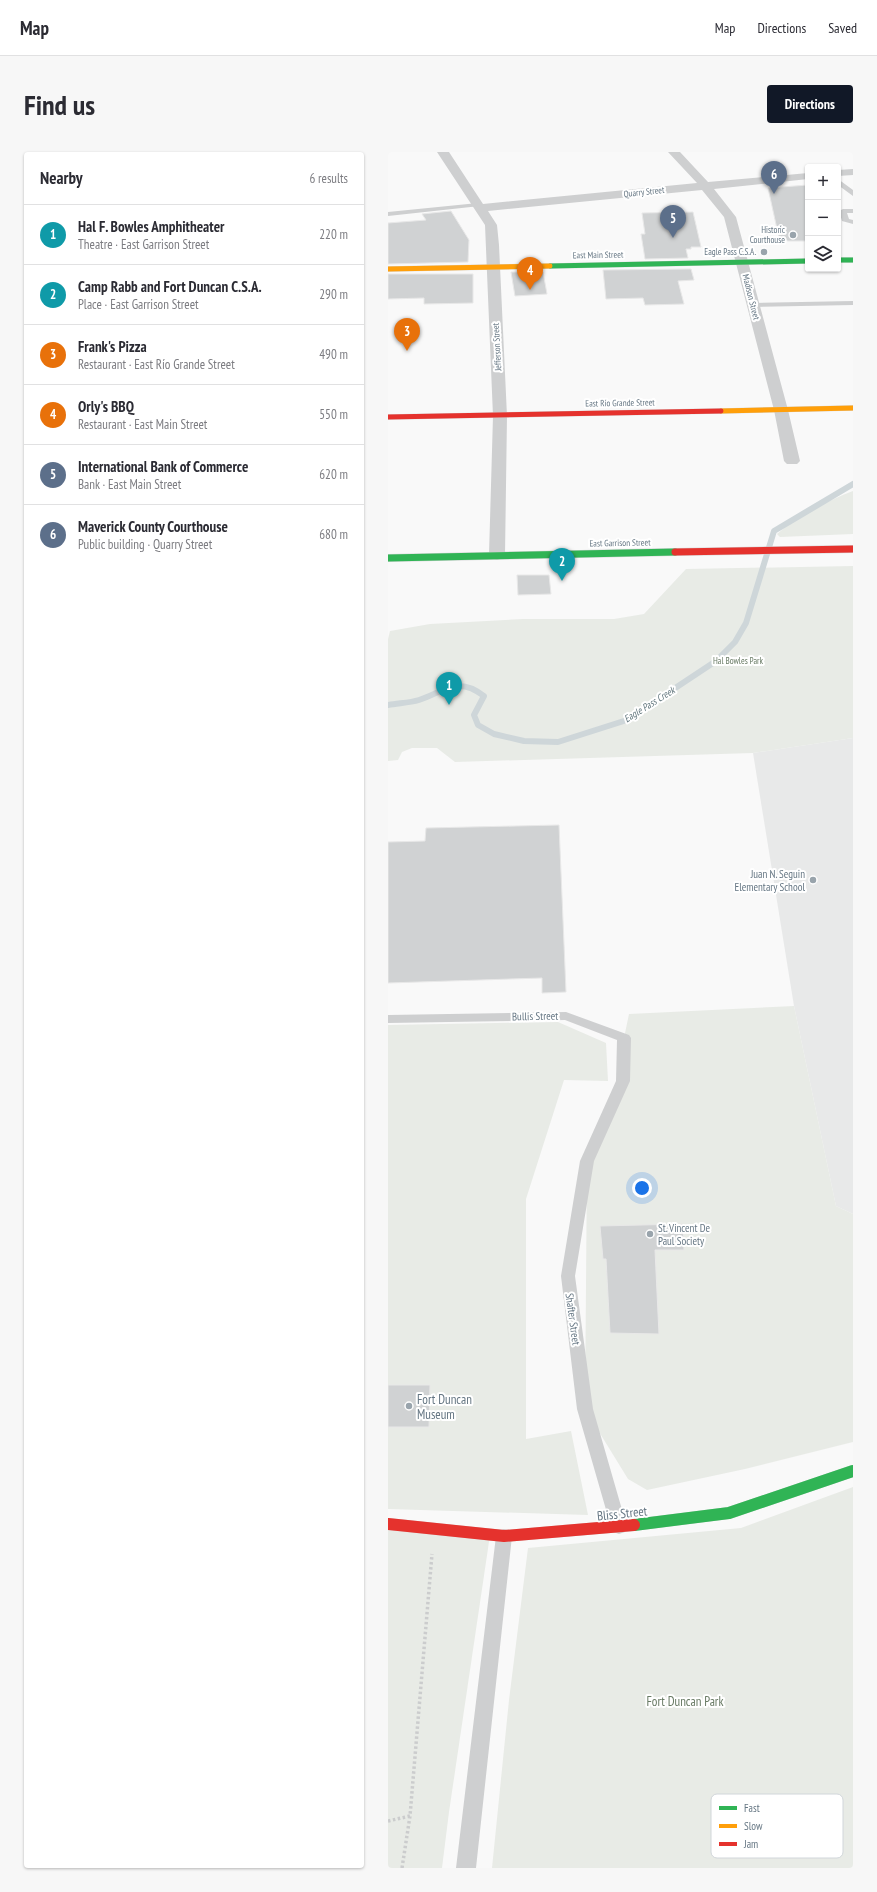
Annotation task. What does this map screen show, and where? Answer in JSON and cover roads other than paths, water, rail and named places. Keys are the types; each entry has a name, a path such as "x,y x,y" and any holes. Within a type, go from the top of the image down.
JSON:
{"main road":[{"path":"841,260 853,260"},
{"name":"East Main Street","path":"388,268 805,261"},
{"name":"East Río Grande Street","path":"388,418 853,408"},
{"name":"East Garrison Street","path":"388,558 853,549"},
{"name":"Bliss Street","path":"388,1524 504,1536 619,1527 729,1513 853,1470"}],"street":[{"name":"Jefferson Street","path":"443,152 480,206 491,225 500,416 498,556"},
{"name":"Madison Street","path":"674,152 706,186 730,217 752,305 781,410 792,461"},
{"path":"841,173 853,172"},
{"name":"Quarry Street","path":"480,206 805,176"}],"lane":[{"path":"841,184 853,194"},
{"path":"388,214 480,206"},
{"path":"853,211 843,211 846,220 853,222"},
{"path":"752,305 853,303"},
{"name":"Bullis Street","path":"388,1019 566,1016 624,1038 623,1081 608,1112"},
{"name":"Shafter Street","path":"608,1112 587,1161 568,1276 585,1409 619,1527"},
{"path":"466,1868 504,1536"}],"waterway":[{"name":"Eagle Pass Creek","path":"388,705 419,700 451,687 466,687 484,696 474,715 478,725 494,734 524,741 558,742 627,720 716,661 735,642 746,623 774,531 853,484"}],"place":[{"name":"Maverick County Courthouse","path":"774,194"},
{"name":"Historic Courthouse","path":"793,235"},
{"name":"International Bank of Commerce","path":"673,238"},
{"name":"Eagle Pass C.S.A.","path":"764,252"},
{"name":"Orly's BBQ","path":"530,290"},
{"name":"Frank's Pizza","path":"407,351"},
{"name":"Camp Rabb and Fort Duncan C.S.A.","path":"562,581"},
{"name":"Hal F. Bowles Amphitheater","path":"449,705"},
{"name":"Juan N. Seguin Elementary School","path":"813,880"},
{"name":"St. Vincent De Paul Society","path":"650,1234"},
{"name":"Fort Duncan Museum","path":"409,1406"}],"park label":[{"name":"Hal Bowles Park","path":"738,661"},
{"name":"Fort Duncan Park","path":"685,1701"}]}
